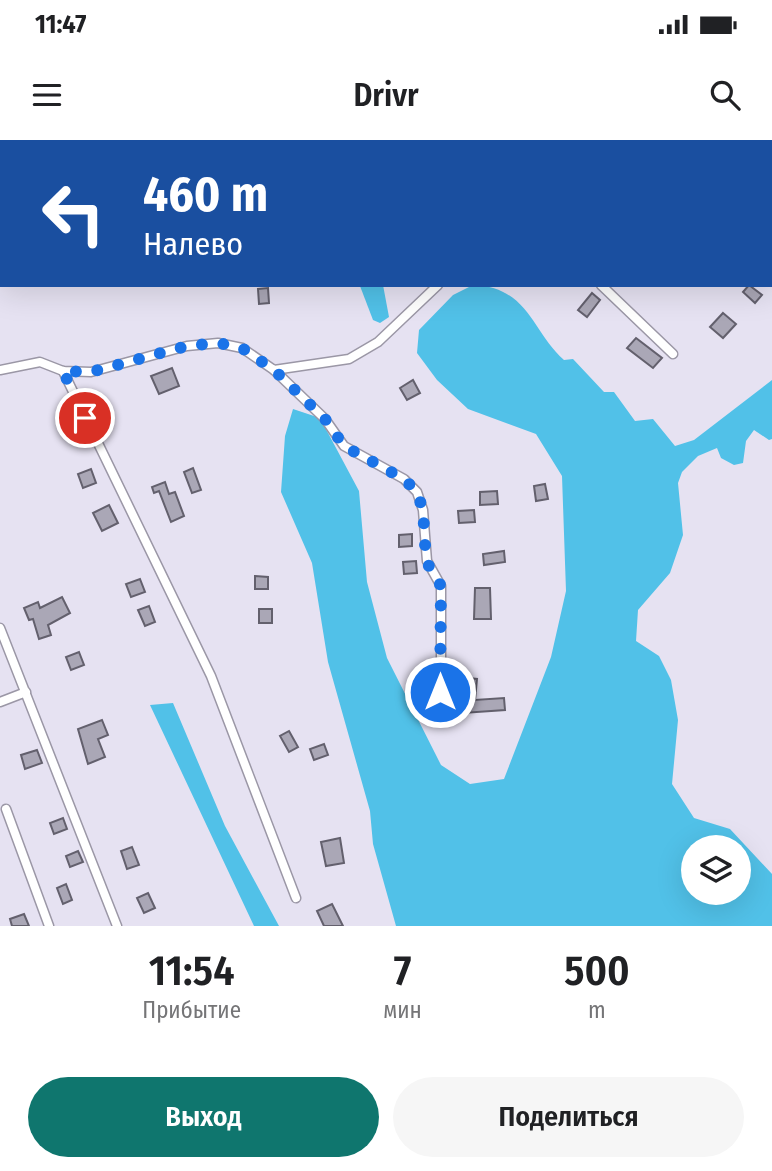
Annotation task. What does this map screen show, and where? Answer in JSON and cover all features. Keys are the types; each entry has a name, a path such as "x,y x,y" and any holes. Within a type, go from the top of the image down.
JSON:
{"street":[{"path":"274,370 349,359 378,342 436,287"},
{"path":"603,287 673,354"},
{"path":"0,370 40,362 63,371 91,372 187,346 218,343 242,348 274,370 325,419 344,446 404,479 417,492 423,510 426,561 441,586 440,692"},
{"path":"63,371 211,676 296,898"},
{"path":"0,628 117,926"},
{"path":"0,702 26,692"},
{"path":"6,809 49,926"}],"water":[{"path":"360,287 383,287 389,317 380,323 373,320"},
{"path":"469,287 492,288 518,302 564,360 573,359 604,392 614,392 635,421 653,419 675,446 694,440 772,380 772,439 769,440 754,430 746,441 743,463 734,465 721,458 717,448 698,456 682,472 678,483 683,535 670,573 638,610 636,641 659,656 671,680 678,720 672,784 694,818 730,829 736,835 681,835 681,905 751,905 751,852 772,874 772,926 396,926 373,844 370,811 328,662 312,563 281,492 285,436 293,409 320,418 359,491 367,582 387,658 441,765 470,784 504,779 551,657 566,591 562,476 536,434 468,409 437,380 417,353 419,330 453,295"},
{"path":"173,703 225,826 279,926 254,926 150,705"}],"building":[{"path":"747,287 752,287 762,295 755,303 743,292"},
{"path":"268,288 269,303 259,304 258,289"},
{"path":"592,293 600,300 587,317 578,310"},
{"path":"723,313 736,324 723,338 710,327"},
{"path":"636,338 662,358 653,368 627,348"},
{"path":"172,368 179,386 159,394 151,376"},
{"path":"413,380 420,393 407,400 400,388"},
{"path":"193,468 201,490 192,493 184,472"},
{"path":"91,469 96,483 83,488 78,474"},
{"path":"165,482 169,494 175,492 184,516 171,522 159,491 154,493 152,487"},
{"path":"545,484 548,499 536,501 534,486"},
{"path":"497,491 498,504 480,505 480,492"},
{"path":"109,505 118,523 102,531 93,513"},
{"path":"474,510 475,522 459,523 458,511"},
{"path":"412,534 412,546 399,547 399,535"},
{"path":"504,551 505,562 484,565 483,554"},
{"path":"416,561 417,573 404,574 403,562"},
{"path":"255,576 268,577 268,589 255,589"},
{"path":"140,579 145,592 131,597 126,584"},
{"path":"475,588 490,588 491,619 474,619"},
{"path":"62,597 70,613 48,625 51,635 39,639 33,619 29,620 24,608 38,602 40,608"},
{"path":"149,606 155,622 145,626 138,610"},
{"path":"259,609 272,609 272,623 259,623"},
{"path":"79,652 84,665 71,670 66,657"},
{"path":"468,678 477,679 475,700 504,698 505,710 463,713"},
{"path":"102,720 108,735 98,739 105,757 88,764 78,729"},
{"path":"289,731 298,747 289,752 280,736"},
{"path":"324,744 328,755 314,760 310,749"},
{"path":"37,750 42,763 25,769 21,755"},
{"path":"63,818 67,829 54,834 50,823"},
{"path":"340,838 344,863 326,866 321,842"},
{"path":"132,847 139,865 127,869 121,851"},
{"path":"78,851 83,862 70,867 66,856"},
{"path":"66,884 72,900 63,904 57,888"},
{"path":"148,893 155,908 144,913 137,898"},
{"path":"332,904 343,926 324,926 317,911"},
{"path":"24,914 29,926 12,926 10,919"}],"route":[{"path":"85,418 63,371 91,372 187,346 218,343 242,348 274,370 325,419 344,446 404,479 417,492 423,510 426,561 441,586 440,692"}]}
